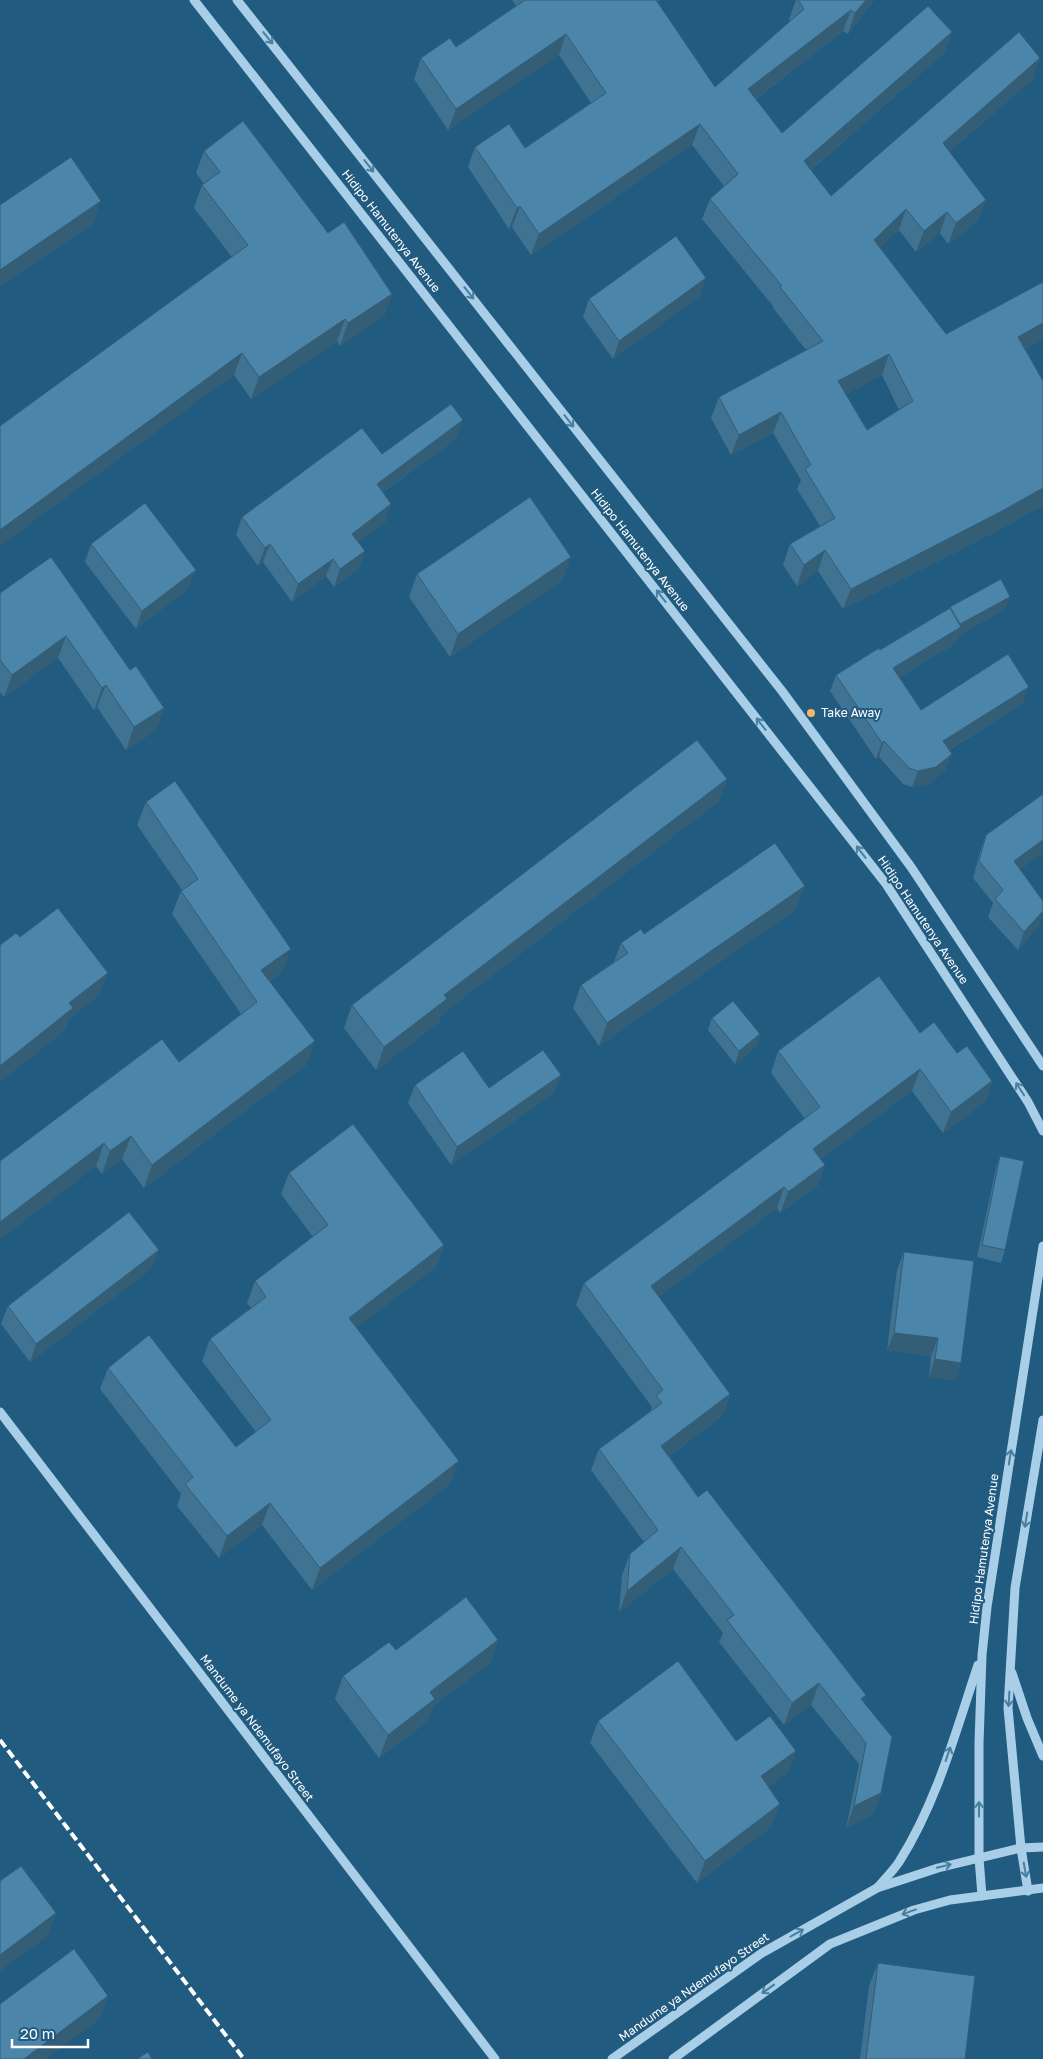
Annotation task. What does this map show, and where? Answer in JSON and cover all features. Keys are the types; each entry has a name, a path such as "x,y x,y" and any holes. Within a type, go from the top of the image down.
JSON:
{"street":[{"name":"Hidipo Hamutenya Avenue","path":"194,0 886,884 1028,1102 1043,1132"},
{"name":"Hidipo Hamutenya Avenue","path":"237,0 782,691 911,867 1043,1066"},
{"name":"Hidipo Hamutenya Avenue","path":"982,1896 979,1858 982,1655 986,1607 1043,1246"},
{"name":"Mandume ya Ndemufayo Street","path":"0,1412 495,2059"},
{"path":"1028,1891 1021,1848 1008,1708 1015,1588 1043,1420"},
{"path":"877,1888 898,1864 922,1820 937,1785 982,1655"},
{"path":"1010,1668 1027,1718 1043,1756"},
{"name":"Mandume ya Ndemufayo Street","path":"612,2059 762,1953 877,1888 925,1872 979,1858 1021,1848 1043,1847"},
{"path":"673,2059 830,1944 914,1910 950,1900 1043,1888"}],"building":[{"path":"525,0 656,0 715,87 804,9 798,0 866,0 855,13 851,10 748,89 782,133 928,6 952,32 804,161 831,196 1019,32 1040,58 943,143 986,200 956,223 947,212 924,231 906,209 874,240 946,334 1043,282 1043,323 1018,337 1043,381 1043,488 851,589 825,550 804,565 790,544 835,518 805,469 811,465 781,412 739,435 719,397 823,341 780,287 782,286 710,199 738,174 700,124 539,234 520,206 517,208 475,147 509,124 525,148 606,93 566,34 456,109 421,58 450,38 456,47","holes":["889,354 913,401 867,430 838,381"]},
{"path":"243,121 328,233 344,222 392,294 348,323 345,319 259,377 242,353 0,530 0,426 248,245 202,185 220,172 204,151"},
{"path":"71,157 101,201 0,270 0,205"},
{"path":"676,236 706,278 619,341 589,299"},
{"path":"451,404 463,420 377,484 391,504 352,534 365,551 340,569 333,559 298,584 270,544 265,548 242,517 362,428 382,454"},
{"path":"530,497 571,557 458,634 417,574"},
{"path":"145,503 196,570 142,611 91,544"},
{"path":"51,557 130,670 136,666 164,708 134,727 106,685 102,688 66,636 12,675 0,660 0,593"},
{"path":"1001,579 1010,597 960,624 950,607"},
{"path":"950,608 961,627 893,668 921,710 1008,654 1029,687 943,741 952,754 936,767 918,771 909,768 884,741 882,743 836,675"},
{"path":"697,740 727,779 444,995 447,999 384,1047 352,1005"},
{"path":"175,781 291,949 261,970 315,1041 152,1165 131,1136 110,1151 104,1143 0,1222 0,1161 162,1039 179,1062 257,1002 181,891 198,879 146,802"},
{"path":"1043,794 1043,840 1014,861 1043,901 1043,911 1024,932 995,899 1003,890 979,861 986,835"},
{"path":"775,843 805,886 607,1023 581,985 628,953 621,943 641,929 644,934"},
{"path":"58,908 108,973 69,1003 73,1008 0,1066 0,945 16,933 20,937"},
{"path":"879,976 920,1033 934,1022 957,1053 967,1046 992,1081 951,1112 920,1069 813,1149 825,1165 788,1192 784,1187 651,1286 730,1394 661,1446 698,1497 707,1490 866,1695 861,1699 892,1737 881,1793 854,1806 866,1743 819,1683 792,1703 727,1620 734,1615 681,1547 627,1591 630,1554 658,1530 599,1449 662,1403 656,1396 663,1390 584,1283 820,1107 778,1051"},
{"path":"733,1001 760,1034 739,1051 712,1018"},
{"path":"543,1050 561,1075 457,1147 415,1085 463,1051 489,1088"},
{"path":"353,1124 444,1245 349,1318 459,1461 320,1568 270,1503 227,1536 185,1484 193,1477 108,1368 149,1335 236,1447 271,1420 210,1339 266,1297 255,1281 328,1225 289,1173"},
{"path":"1000,1156 1024,1161 1005,1250 982,1245"},
{"path":"129,1212 159,1250 36,1344 8,1306"},
{"path":"904,1252 974,1261 961,1363 935,1359 938,1338 894,1333"},
{"path":"466,1597 498,1640 430,1692 435,1699 388,1735 343,1676 389,1642 396,1650"},
{"path":"678,1661 736,1741 770,1716 796,1751 761,1776 780,1804 705,1861 598,1721"},
{"path":"21,1866 56,1913 0,1955 0,1881"},
{"path":"74,1949 108,1996 24,2059 0,2059 0,2004"},
{"path":"878,1963 975,1976 965,2059 866,2059"},
{"path":"148,2052 152,2059 137,2059"}],"railway":[{"path":"0,1740 244,2059"}],"place":[{"name":"Take Away","path":"811,713"}]}
